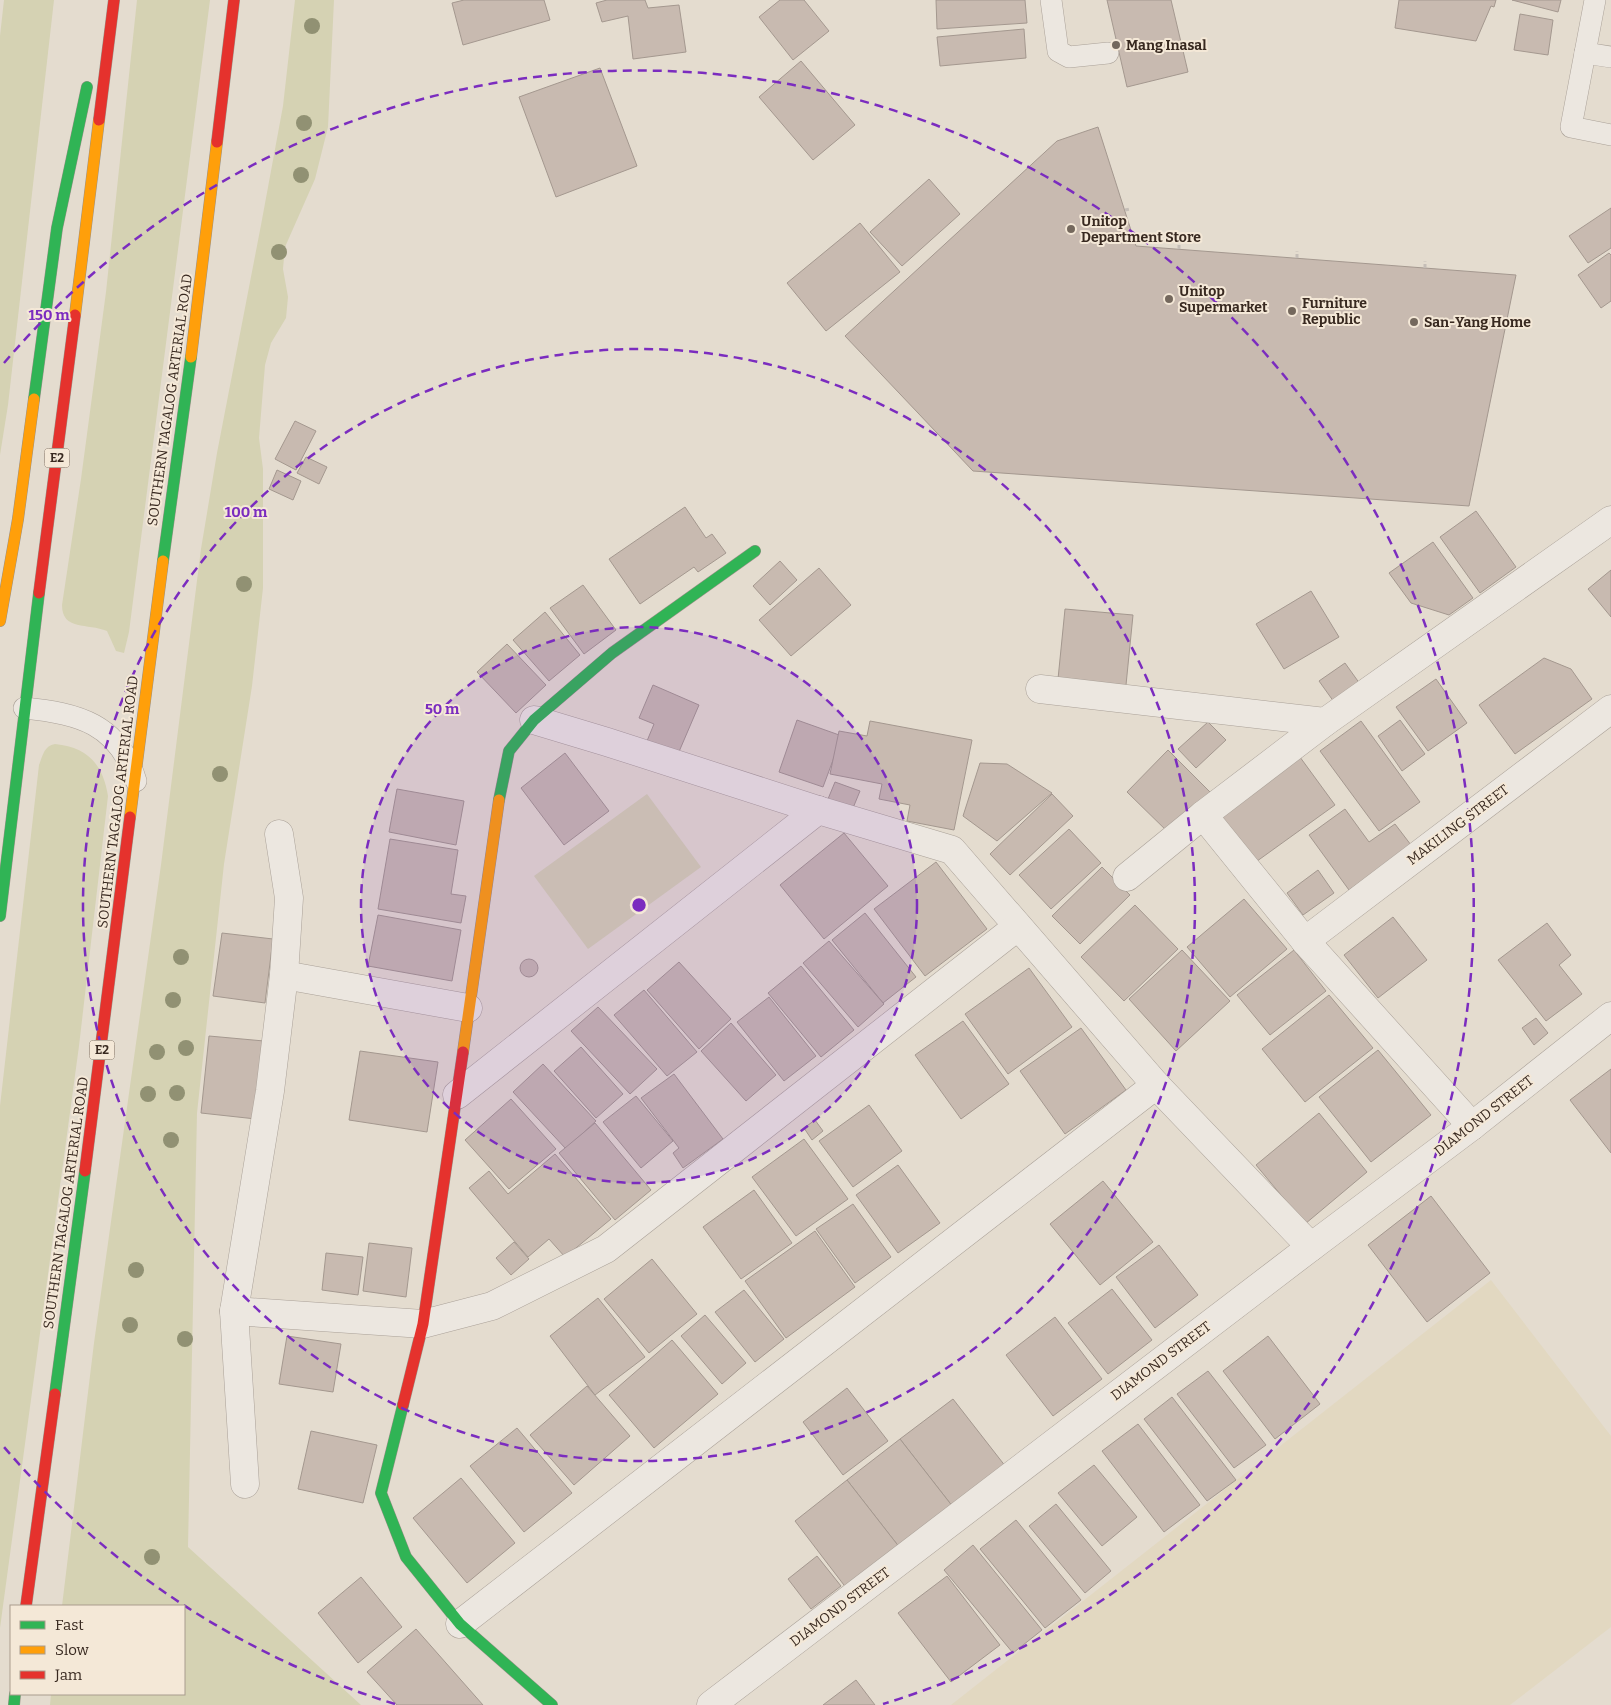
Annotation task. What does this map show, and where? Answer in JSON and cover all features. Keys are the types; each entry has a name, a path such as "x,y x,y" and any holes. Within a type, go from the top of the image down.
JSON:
{"main road":[{"path":"97,43 106,0"},
{"name":"E2","path":"0,916 24,708 67,384 114,0"},
{"name":"SOUTHERN TAGALOG ARTERIAL ROAD","path":"26,1605 87,1164 202,275 234,0"},
{"path":"0,620 17,527 57,228 89,80"},
{"path":"552,1705 460,1624 406,1557 381,1493 423,1324 501,787 509,751 534,720 612,653 755,551"}],"street":[{"path":"1127,877 1203,815 1325,722 1611,520"},
{"path":"1040,689 1325,722"},
{"name":"MAKILING STREET","path":"1304,941 1611,708"},
{"path":"534,720 818,810 952,850 1156,1085 1311,1246"},
{"path":"457,1096 818,810"},
{"path":"1203,815 1304,941 1472,1126"},
{"path":"245,1484 234,1311 270,1092 284,975 289,898 280,834"},
{"path":"234,1311 423,1324 492,1306 606,1249 1017,927"},
{"path":"284,975 468,1008"},
{"name":"DIAMOND STREET","path":"711,1705 1311,1246 1472,1126 1611,1016"},
{"path":"460,1624 1156,1085"}],"lane":[{"path":"1051,0 1058,51 1069,57 1108,54"},
{"path":"1595,0 1570,127 1611,134"},
{"path":"1585,53 1611,57"},
{"path":"24,708 66,714 84,720 106,732 127,758 136,782"}],"path":[{"path":"1125,210 1130,209"},
{"path":"1179,242 1179,249"},
{"path":"1297,251 1297,258"},
{"path":"1425,261 1425,268"}],"shaded area":[{"path":"4,0 54,0 8,405 0,455 0,36"},
{"path":"137,0 210,0 129,632 124,653 116,651 107,631 71,623 63,613 62,605 106,292"},
{"path":"295,0 334,0 328,127 315,179 285,247 283,269 288,297 286,318 271,343 265,365 259,438 263,469 263,588 252,686 224,864 197,1113 188,1547 361,1705 50,1705 51,1695 185,1695 185,1605 62,1605 94,1343 161,865 201,549 217,453 283,106"},
{"path":"55,744 76,749 92,759 102,775 108,796 79,1046 0,1628 0,1106 39,765 46,749"},
{"path":"647,794 701,867 588,949 534,876"},
{"path":"1491,1280 1611,1436 1611,1627 1510,1705 951,1705"}],"building":[{"path":"464,0 544,0 550,20 463,45 452,3"},
{"path":"607,0 645,0 648,8 679,5 686,52 633,59 628,16 602,22 596,3"},
{"path":"780,0 804,0 829,31 793,60 759,17"},
{"path":"936,0 1025,0 1027,23 937,29"},
{"path":"1107,0 1171,0 1188,72 1127,87"},
{"path":"1399,0 1496,0 1494,7 1491,6 1476,41 1395,28"},
{"path":"1512,0 1561,0 1558,12"},
{"path":"1520,14 1553,20 1548,55 1514,50"},
{"path":"1024,29 1026,58 940,66 937,37"},
{"path":"801,61 855,125 813,160 759,97"},
{"path":"600,68 637,166 556,197 519,97"},
{"path":"1098,127 1136,246 1516,275 1469,506 973,471 845,336 1057,141"},
{"path":"929,179 960,214 902,266 870,232"},
{"path":"1611,208 1611,248 1588,263 1569,236"},
{"path":"860,223 900,272 826,331 787,283"},
{"path":"1609,253 1611,255 1611,301 1601,308 1578,275"},
{"path":"295,421 316,431 296,470 275,459"},
{"path":"306,457 327,467 319,484 297,473"},
{"path":"277,470 301,481 293,500 269,489"},
{"path":"685,507 706,538 712,534 726,553 698,572 694,567 640,604 609,559"},
{"path":"1476,511 1516,567 1480,593 1440,537"},
{"path":"1433,542 1473,598 1449,615 1411,603 1389,573"},
{"path":"780,561 797,580 770,605 753,586"},
{"path":"819,568 851,605 791,656 759,620"},
{"path":"1611,570 1611,617 1588,589"},
{"path":"583,585 616,630 584,654 550,608"},
{"path":"1311,591 1339,637 1284,669 1256,624"},
{"path":"1065,609 1133,615 1126,685 1058,679"},
{"path":"545,612 580,655 549,681 513,640"},
{"path":"507,644 546,685 516,713 477,672"},
{"path":"1544,658 1571,669 1592,699 1515,754 1479,705"},
{"path":"1345,663 1360,684 1334,702 1319,681"},
{"path":"1436,679 1467,723 1428,751 1396,707"},
{"path":"653,685 699,705 678,754 647,741 654,724 639,718"},
{"path":"797,720 842,736 823,787 779,772"},
{"path":"1400,720 1425,754 1402,771 1378,736"},
{"path":"870,721 972,740 954,830 907,821 910,805 879,799 882,784 830,774 839,731 867,736"},
{"path":"1361,721 1420,802 1379,831 1320,751"},
{"path":"1208,722 1226,740 1196,768 1178,749"},
{"path":"1168,750 1212,794 1171,835 1127,792"},
{"path":"565,753 609,811 564,845 521,788"},
{"path":"1297,753 1335,805 1253,864 1215,812"},
{"path":"980,763 1007,764 1052,793 997,841 963,816"},
{"path":"835,782 860,791 853,808 828,799"},
{"path":"397,789 464,801 456,845 389,832"},
{"path":"1052,794 1073,816 1010,875 990,854"},
{"path":"1345,809 1369,842 1395,824 1411,845 1349,890 1309,835"},
{"path":"1069,829 1101,863 1051,909 1019,875"},
{"path":"844,833 888,886 824,939 780,885"},
{"path":"390,839 458,850 451,894 466,896 461,923 378,909"},
{"path":"936,862 987,929 925,976 874,909"},
{"path":"1102,867 1130,895 1080,944 1052,916"},
{"path":"1318,870 1334,893 1303,915 1287,893"},
{"path":"1244,899 1287,949 1230,997 1187,947"},
{"path":"1135,905 1178,949 1124,1001 1081,957"},
{"path":"865,913 916,977 883,1003 832,940"},
{"path":"378,915 461,930 452,981 368,966"},
{"path":"1393,917 1427,960 1378,998 1344,955"},
{"path":"1547,923 1571,955 1559,965 1582,994 1546,1021 1498,960"},
{"path":"222,933 273,939 265,1003 213,996"},
{"path":"829,941 884,1004 858,1027 803,963"},
{"path":"1182,950 1230,1001 1176,1051 1129,999"},
{"path":"1294,950 1326,991 1270,1035 1237,995"},
{"path":"529,959 535,962 538,968 535,974 529,977 523,974 520,968 523,962"},
{"path":"679,962 731,1019 699,1049 647,990"},
{"path":"801,966 854,1030 821,1057 768,993"},
{"path":"1029,968 1072,1027 1008,1074 965,1014"},
{"path":"644,990 697,1052 667,1076 614,1015"},
{"path":"1329,995 1373,1048 1305,1102 1262,1049"},
{"path":"769,997 816,1056 784,1081 737,1022"},
{"path":"598,1007 657,1069 630,1094 571,1031"},
{"path":"1536,1018 1548,1033 1534,1045 1522,1028"},
{"path":"963,1021 1009,1084 961,1119 915,1055"},
{"path":"731,1023 776,1075 746,1101 701,1051"},
{"path":"1081,1028 1126,1090 1065,1134 1020,1071"},
{"path":"209,1036 264,1041 256,1119 201,1113"},
{"path":"581,1047 623,1094 596,1118 554,1071"},
{"path":"1378,1050 1431,1115 1371,1162 1319,1097"},
{"path":"360,1051 438,1062 427,1132 349,1120"},
{"path":"543,1064 596,1121 566,1149 513,1092"},
{"path":"1611,1069 1611,1153 1570,1100"},
{"path":"674,1074 723,1139 683,1168 673,1153 679,1148 641,1098"},
{"path":"636,1096 673,1141 641,1168 603,1122"},
{"path":"511,1099 556,1149 509,1189 465,1140"},
{"path":"869,1105 902,1151 853,1187 819,1141"},
{"path":"1319,1113 1367,1172 1305,1224 1256,1165"},
{"path":"815,1120 823,1131 812,1140 804,1128"},
{"path":"595,1123 651,1190 615,1220 559,1153"},
{"path":"804,1139 848,1199 796,1236 752,1177"},
{"path":"555,1154 611,1219 565,1257 549,1239 528,1257 469,1188 489,1171 508,1194"},
{"path":"898,1165 940,1223 898,1253 856,1195"},
{"path":"1103,1181 1153,1242 1100,1285 1050,1224"},
{"path":"754,1190 792,1243 741,1279 703,1227"},
{"path":"1431,1196 1490,1273 1427,1322 1368,1245"},
{"path":"853,1204 891,1257 855,1283 816,1229"},
{"path":"815,1231 855,1287 786,1338 745,1281"},
{"path":"514,1242 529,1259 511,1275 496,1258"},
{"path":"369,1243 412,1248 406,1297 363,1291"},
{"path":"1159,1245 1198,1295 1155,1328 1116,1277"},
{"path":"326,1253 363,1257 358,1295 322,1290"},
{"path":"652,1259 697,1314 649,1353 604,1299"},
{"path":"1112,1289 1152,1340 1108,1374 1068,1323"},
{"path":"744,1290 784,1339 755,1362 715,1312"},
{"path":"598,1298 645,1357 595,1395 550,1336"},
{"path":"705,1315 746,1363 722,1384 681,1336"},
{"path":"1055,1317 1102,1379 1053,1416 1006,1355"},
{"path":"287,1336 341,1344 333,1392 279,1384"},
{"path":"1268,1336 1320,1404 1275,1439 1223,1371"},
{"path":"672,1340 718,1394 654,1448 609,1395"},
{"path":"1208,1371 1266,1445 1234,1468 1177,1394"},
{"path":"587,1386 630,1436 574,1485 530,1435"},
{"path":"847,1388 888,1441 843,1475 803,1422"},
{"path":"1172,1397 1236,1480 1207,1501 1144,1419"},
{"path":"953,1399 1006,1467 953,1507 900,1439"},
{"path":"1138,1424 1200,1505 1164,1532 1102,1451"},
{"path":"517,1428 572,1493 524,1532 470,1466"},
{"path":"311,1431 377,1445 363,1503 298,1489"},
{"path":"900,1439 953,1507 900,1548 847,1480"},
{"path":"1094,1465 1137,1517 1102,1546 1058,1493"},
{"path":"461,1478 515,1543 467,1583 413,1518"},
{"path":"847,1480 900,1548 847,1589 795,1521"},
{"path":"1056,1504 1111,1571 1085,1593 1029,1526"},
{"path":"1016,1520 1081,1600 1045,1628 980,1549"},
{"path":"973,1545 1042,1630 1013,1653 944,1570"},
{"path":"817,1556 841,1586 811,1609 788,1579"},
{"path":"947,1576 1000,1645 951,1682 898,1613"},
{"path":"361,1577 402,1627 358,1663 318,1613"},
{"path":"416,1629 483,1705 397,1705 367,1672"},
{"path":"856,1680 875,1705 823,1705"}],"traffic: fast":[{"path":"34,399 57,228 87,87"},
{"path":"163,561 191,357"},
{"path":"499,800 509,751 534,720 612,653 755,551"},
{"path":"0,916 39,593"},
{"path":"55,1394 85,1171"},
{"path":"403,1405 381,1493 406,1557 460,1624 552,1705"},
{"path":"14,1705 15,1695"}],"traffic: slow":[{"path":"75,315 99,120"},
{"path":"191,357 217,142"},
{"path":"0,621 18,519 34,399"},
{"path":"130,817 163,561"},
{"path":"463,1052 499,800"}],"traffic: jam":[{"path":"99,120 114,0"},
{"path":"217,142 234,0"},
{"path":"39,593 75,315"},
{"path":"85,1171 130,817"},
{"path":"403,1405 423,1324 463,1052"},
{"path":"26,1605 55,1394"}],"place":[{"name":"Mang Inasal","path":"1116,45"},
{"name":"Unitop Department Store","path":"1071,229"},
{"name":"Unitop Supermarket","path":"1169,299"},
{"name":"Furniture Republic","path":"1292,311"},
{"name":"San-Yang Home","path":"1414,322"}]}
